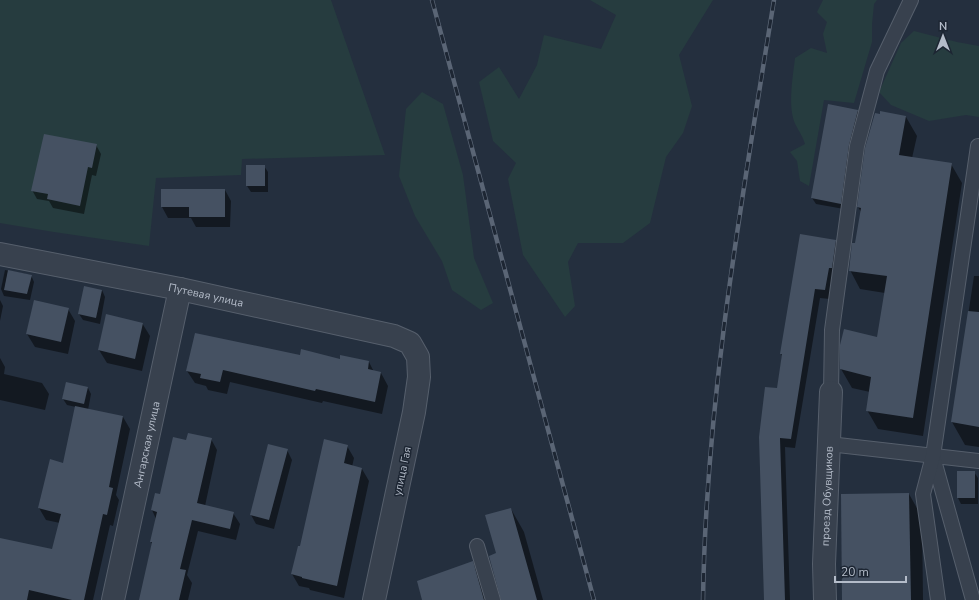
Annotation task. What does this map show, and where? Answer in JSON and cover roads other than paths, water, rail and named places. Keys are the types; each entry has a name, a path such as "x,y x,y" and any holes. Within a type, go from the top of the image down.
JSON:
{"street":[{"name":"Путевая улица","path":"0,254 180,289 394,336 410,343"},
{"name":"Ангарская улица","path":"113,600 180,289"},
{"name":"улица Гая","path":"374,600 420,377 418,357 410,343"},
{"name":"проезд Обувщиков","path":"825,600 824,564 831,392"}],"lane":[{"path":"831,392 832,330 857,146 877,71 911,0"},
{"path":"938,600 923,494 933,456 978,146"},
{"path":"829,444 979,461"},
{"path":"933,456 973,600"},
{"path":"478,546 493,600"}],"railway":[{"path":"432,0 594,600"},
{"path":"703,600 706,524 718,374 738,224 774,0"}]}
